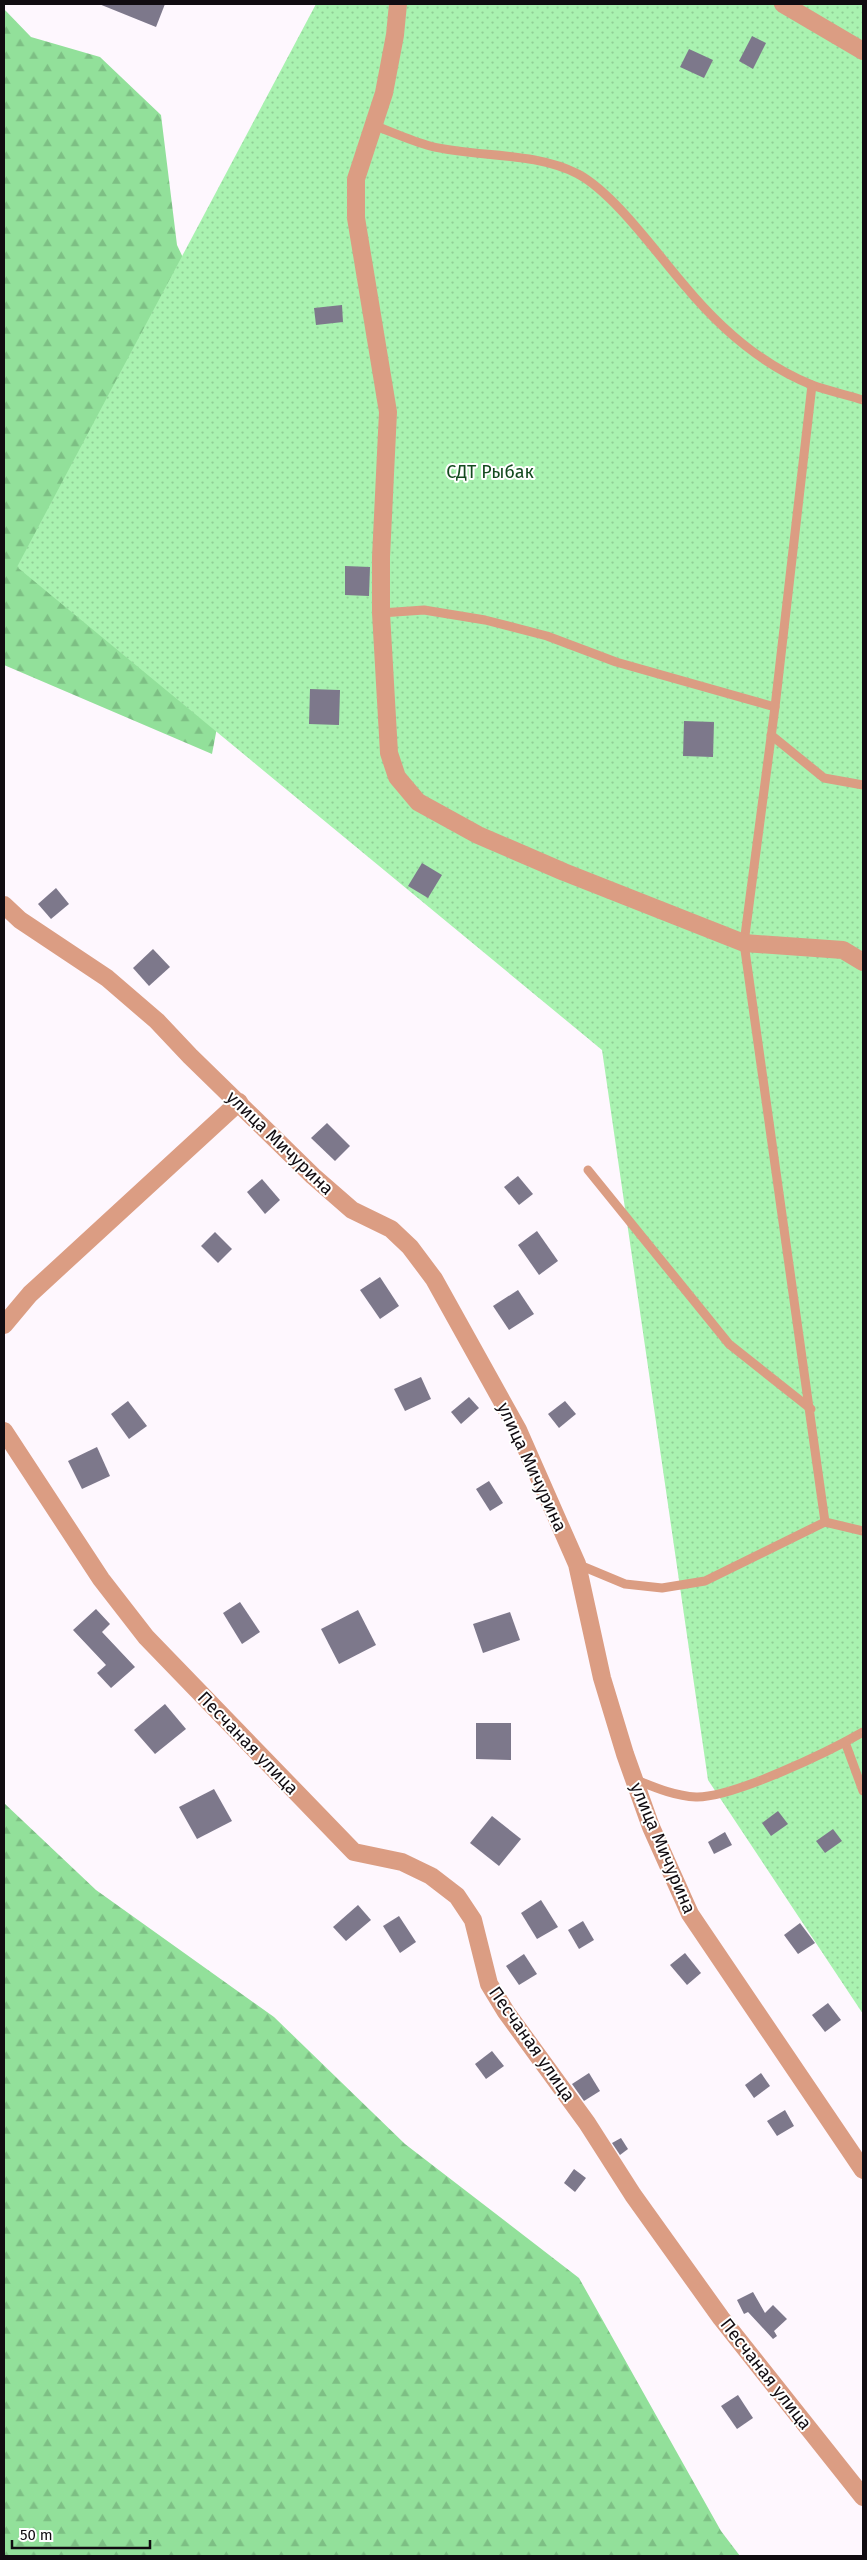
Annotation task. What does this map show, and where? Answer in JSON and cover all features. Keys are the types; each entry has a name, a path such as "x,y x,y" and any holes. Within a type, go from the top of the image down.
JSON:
{"street":[{"path":"398,4 395,35 384,92 356,179 356,218 388,412 381,557 381,613 390,752 397,777 418,802 486,838 564,872 744,943 843,950 863,962"},
{"path":"784,4 863,51"},
{"name":"улица Мичурина","path":"4,905 20,920 107,978 158,1021 190,1056 239,1102 282,1147 352,1210 391,1229 410,1247 429,1273 518,1430 578,1564 602,1678 634,1779 651,1827 690,1914 863,2170"},
{"path":"4,1324 30,1294 239,1102"},
{"name":"Песчаная улица","path":"4,1431 101,1578 146,1637 354,1852 402,1862 431,1876 457,1896 473,1920 489,1984 506,2012 587,2123 633,2195 721,2318 863,2498"}],"lane":[{"path":"373,125 430,146 528,159 578,175 609,199 658,252 685,287 730,333 763,358 812,384 863,400"},
{"path":"812,384 775,706 744,943 811,1408 825,1522"},
{"path":"381,613 424,610 485,620 547,636 616,662 775,706"},
{"path":"771,735 824,778 863,784"},
{"path":"588,1170 729,1344 811,1408"},
{"path":"578,1564 625,1584 662,1588 706,1581 825,1522 863,1531"},
{"path":"634,1779 670,1793 697,1797 735,1791 845,1742 863,1732"},
{"path":"845,1742 863,1791"}],"green space":[{"name":"СДТ Рыбак","path":"316,4 863,4 863,2014 708,1780 602,1050 17,567"},
{"path":"4,9 31,37 100,57 161,115 177,245 225,347 222,701 212,754 4,665"},
{"path":"4,1803 96,1890 274,2017 405,2144 579,2278 721,2531 740,2556 4,2556"}],"building":[{"path":"99,4 165,4 156,27"},
{"path":"752,36 766,43 753,69 739,61"},
{"path":"689,49 713,60 704,78 680,67"},
{"path":"342,305 343,322 316,325 314,308"},
{"path":"345,566 370,567 369,596 345,595"},
{"path":"310,689 340,690 339,725 309,724"},
{"path":"684,721 714,722 713,757 683,756"},
{"path":"422,863 442,875 428,898 408,886"},
{"path":"56,888 69,904 51,919 38,904"},
{"path":"153,949 170,967 149,986 133,968"},
{"path":"327,1123 350,1146 335,1161 311,1138"},
{"path":"518,1176 533,1194 519,1205 504,1187"},
{"path":"262,1179 280,1200 265,1214 247,1192"},
{"path":"537,1231 558,1261 539,1275 518,1245"},
{"path":"215,1232 232,1249 218,1263 201,1246"},
{"path":"380,1277 399,1306 380,1319 360,1290"},
{"path":"518,1290 534,1314 509,1330 493,1306"},
{"path":"421,1377 431,1399 405,1411 394,1389"},
{"path":"469,1397 479,1408 461,1424 451,1412"},
{"path":"128,1401 147,1426 129,1439 111,1414"},
{"path":"565,1401 576,1414 559,1428 548,1414"},
{"path":"97,1447 110,1476 82,1489 68,1461"},
{"path":"489,1481 503,1503 490,1511 476,1489"},
{"path":"240,1602 260,1632 242,1644 223,1613"},
{"path":"96,1609 110,1624 102,1632 135,1667 111,1688 97,1673 106,1665 73,1630"},
{"path":"358,1610 376,1645 339,1664 321,1629"},
{"path":"510,1612 520,1640 483,1653 473,1624"},
{"path":"165,1704 186,1729 155,1754 134,1730"},
{"path":"476,1723 511,1723 511,1760 476,1759"},
{"path":"214,1789 232,1821 197,1839 179,1807"},
{"path":"778,1811 788,1824 771,1836 762,1823"},
{"path":"492,1816 521,1839 499,1866 470,1843"},
{"path":"833,1829 842,1841 825,1853 816,1841"},
{"path":"725,1832 732,1845 714,1854 708,1842"},
{"path":"541,1900 558,1927 537,1939 521,1913"},
{"path":"358,1905 371,1920 346,1941 333,1927"},
{"path":"399,1916 416,1942 400,1953 383,1926"},
{"path":"583,1921 594,1940 579,1949 568,1930"},
{"path":"800,1923 815,1943 798,1954 784,1935"},
{"path":"685,1953 701,1973 687,1985 670,1965"},
{"path":"524,1954 537,1974 519,1985 506,1966"},
{"path":"828,2003 841,2020 825,2032 812,2015"},
{"path":"492,2051 504,2066 486,2079 475,2064"},
{"path":"589,2073 600,2091 584,2101 572,2084"},
{"path":"761,2073 770,2086 754,2098 745,2085"},
{"path":"785,2110 794,2126 777,2136 767,2121"},
{"path":"621,2138 628,2149 620,2155 612,2143"},
{"path":"574,2169 586,2178 575,2192 564,2183"},
{"path":"753,2292 765,2313 773,2305 787,2319 774,2331 777,2336 773,2339 748,2312 744,2314 737,2300"},
{"path":"738,2395 753,2418 737,2429 721,2406"}]}
